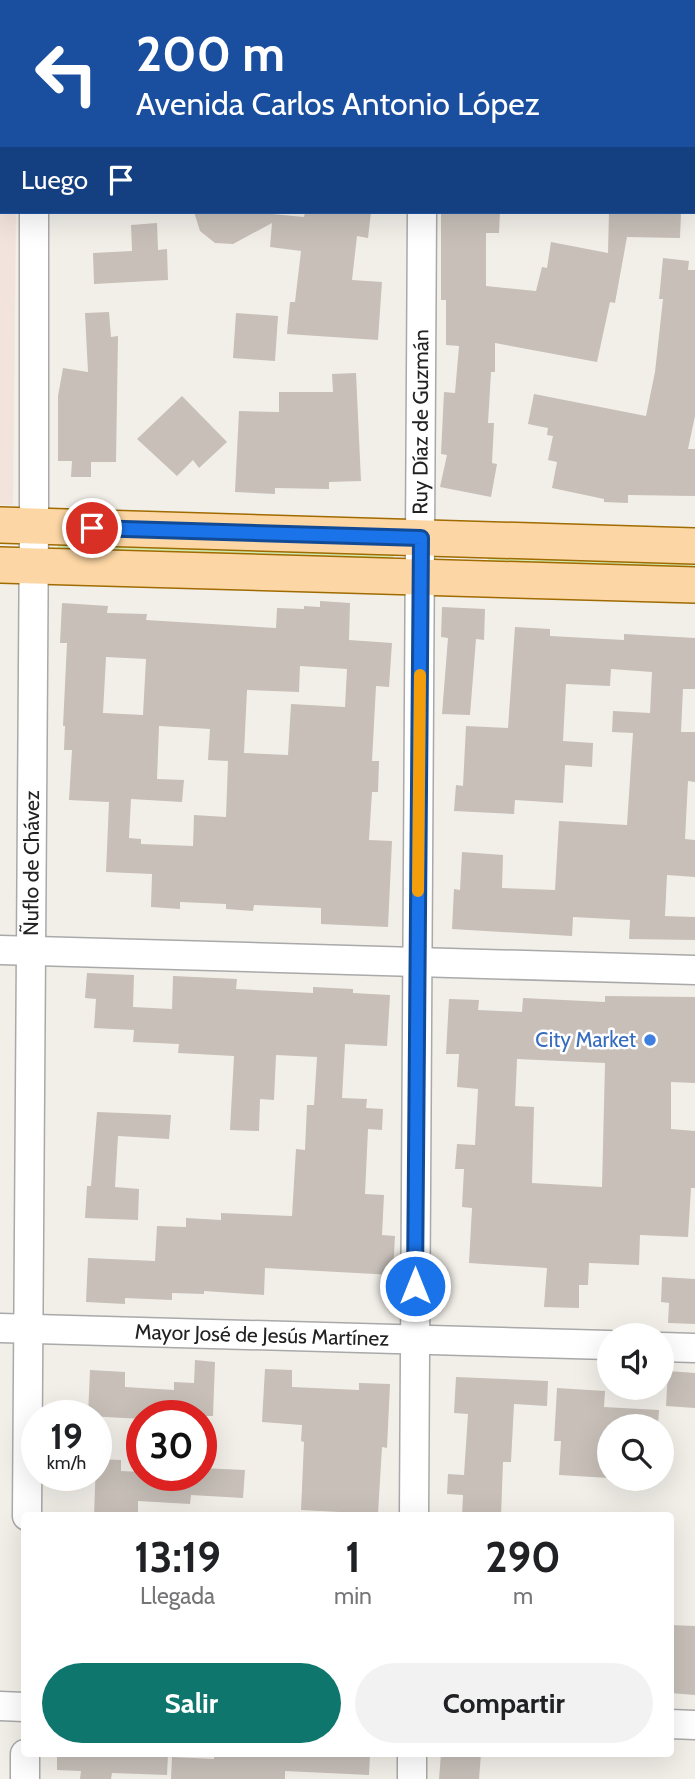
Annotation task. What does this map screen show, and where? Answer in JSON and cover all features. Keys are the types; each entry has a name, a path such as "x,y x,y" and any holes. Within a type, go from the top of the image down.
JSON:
{"main road":[{"path":"0,525 695,546"},
{"path":"17,566 695,585"}],"street":[{"name":"Ñuflo de Chávez","path":"27,1512 31,951 17,566 34,526 34,214"},
{"name":"Ruy Díaz de Guzmán","path":"414,1512 422,214"},
{"path":"0,950 695,970"},
{"name":"Mayor José de Jesús Martínez","path":"0,1328 597,1345"},
{"path":"674,1347 695,1348"},
{"path":"0,1706 21,1707"},
{"path":"674,1724 695,1725"},
{"path":"25,1757 25,1779"},
{"path":"412,1757 412,1779"}],"shaded area":[{"path":"0,214 16,214 13,505 0,505"}],"green space":[{"path":"60,543 394,556 392,561 56,549"},
{"path":"490,556 695,561 695,571 487,562"}],"building":[{"path":"195,214 272,214 304,217 305,214 371,214 368,238 357,236 352,280 382,282 378,340 287,334 290,302 295,302 301,251 270,247 272,223 233,244 215,243 200,231"},
{"path":"441,214 500,214 499,233 486,233 486,286 536,291 542,267 547,268 551,242 608,253 609,214 681,214 680,238 627,237 615,303 610,302 597,362 495,343 495,372 491,372 488,423 494,423 492,463 497,464 491,497 440,487 447,455 441,454 444,392 455,393 459,346 446,345 446,300 441,300"},
{"path":"157,223 158,250 167,249 168,280 94,284 93,253 132,251 131,225"},
{"path":"663,258 689,261 688,270 695,270 695,416 688,449 695,449 695,496 628,495 628,503 604,502 604,499 552,488 557,462 548,460 553,436 547,435 548,428 528,424 534,394 646,416 655,372 663,299 659,299"},
{"path":"109,312 111,337 118,336 116,462 91,462 91,477 71,477 72,461 58,461 58,396 63,368 88,372 85,313"},
{"path":"236,313 278,316 275,361 233,358"},
{"path":"356,373 361,481 329,482 329,489 275,488 275,494 235,492 239,411 279,412 279,392 333,392 332,374"},
{"path":"182,396 227,442 199,468 193,460 177,476 137,439"},
{"path":"320,601 350,603 349,640 392,643 389,687 376,686 372,761 379,761 378,792 372,792 369,840 392,841 388,927 321,924 321,908 254,905 253,911 226,909 226,904 180,902 180,909 151,907 152,874 106,872 109,802 69,800 72,750 64,750 67,643 60,643 62,603 108,606 107,613 147,614 146,620 276,628 277,608 320,607","holes":["106,657 146,659 143,715 103,713","300,666 347,669 345,707 291,704 288,755 244,753 247,690 299,692","159,726 210,729 208,760 228,761 226,817 194,815 193,846 141,844 141,839 129,838 131,799 182,802 184,780 157,779"]},
{"path":"442,607 485,609 484,640 476,639 470,715 442,714 448,638 441,637"},
{"path":"515,627 550,629 550,636 624,640 624,634 695,638 695,689 683,689 681,732 695,732 695,782 688,781 685,839 695,840 695,877 667,875 665,916 695,917 695,940 629,939 630,920 573,917 572,936 452,929 454,889 460,890 462,852 503,855 502,888 555,890 559,821 627,825 633,733 612,732 613,711 650,713 652,672 611,669 610,686 566,684 563,741 593,743 592,767 565,765 563,803 515,800 514,814 454,811 456,785 463,786 466,726 508,728"},
{"path":"87,973 134,975 133,1007 172,1009 173,976 237,979 236,989 313,993 313,987 353,989 353,993 390,995 387,1046 345,1044 342,1098 367,1099 366,1108 383,1109 382,1130 368,1129 365,1194 384,1195 382,1235 395,1236 393,1275 265,1268 264,1295 204,1291 204,1294 172,1293 172,1300 125,1298 125,1304 86,1302 88,1258 155,1261 157,1226 186,1227 186,1218 221,1220 221,1213 292,1216 296,1149 305,1150 307,1105 314,1105 317,1057 276,1055 274,1100 260,1099 259,1131 230,1130 234,1056 178,1053 179,1044 133,1042 134,1030 94,1028 96,999 85,998"},
{"path":"605,996 695,997 695,1083 671,1082 671,1129 695,1131 695,1188 691,1188 688,1237 640,1235 639,1265 589,1263 588,1285 579,1285 579,1308 544,1307 547,1268 469,1263 472,1208 462,1207 464,1169 455,1169 457,1144 475,1145 478,1089 457,1087 459,1054 446,1054 449,999 479,1000 478,1010 522,1012 523,998 605,1002","holes":["517,1059 605,1063 602,1187 532,1183 534,1107 515,1106"]},
{"path":"97,1112 171,1115 169,1139 118,1136 115,1187 139,1189 138,1220 85,1218 87,1186 91,1186"},
{"path":"662,1277 695,1279 695,1324 668,1323 669,1303 661,1302"},
{"path":"195,1360 215,1362 214,1400 126,1400 126,1418 112,1417 112,1400 89,1400 90,1370 125,1372 125,1387 174,1390 174,1382 194,1383"},
{"path":"265,1369 292,1370 292,1387 359,1390 359,1383 390,1384 387,1448 382,1447 378,1512 301,1510 304,1442 301,1441 302,1425 262,1422"},
{"path":"674,1371 695,1373 695,1408 666,1406 666,1400 674,1400"},
{"path":"456,1377 548,1381 547,1406 514,1404 511,1462 503,1462 501,1512 462,1512 463,1495 447,1494 448,1474 464,1475 468,1414 454,1413"},
{"path":"557,1388 597,1390 597,1400 604,1400 604,1407 659,1410 659,1414 597,1414 597,1477 559,1475 561,1441 554,1441"},
{"path":"112,1460 121,1460 121,1471 126,1471 126,1491 217,1491 217,1469 245,1470 243,1498 191,1495 190,1504 138,1501 138,1512 94,1512 95,1491 112,1491"},
{"path":"674,1625 695,1626 695,1695 674,1693"},
{"path":"57,1757 168,1757 167,1775 112,1773 111,1779 80,1779 81,1771 57,1770"},
{"path":"172,1757 370,1757 369,1775 285,1771 285,1779 171,1779"},
{"path":"441,1757 481,1757 479,1779 439,1779"}],"slow traffic":[{"path":"418,891 420,675"}],"place":[{"name":"City Market","path":"650,1040"}],"route":[{"path":"92,528 421,538 415,1286"}]}
